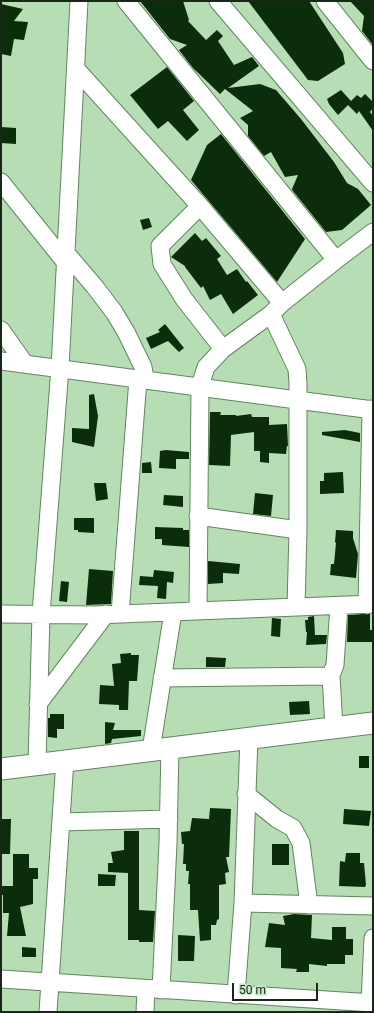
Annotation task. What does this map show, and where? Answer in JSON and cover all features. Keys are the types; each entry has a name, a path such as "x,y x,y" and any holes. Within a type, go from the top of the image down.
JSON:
{"main road":[{"path":"1,769 161,748 373,723"}],"street":[{"path":"36,764 41,614 60,368 79,1"},
{"path":"126,1 336,260"},
{"path":"218,1 372,180"},
{"path":"325,1 373,61"},
{"path":"76,69 200,206 276,309 297,369 298,530 296,607"},
{"path":"1,182 7,202 95,287 114,312 126,332 143,367 113,614 38,704"},
{"path":"200,206 160,246 162,264 184,299 223,349"},
{"path":"198,611 200,386 206,367 223,349 373,232"},
{"path":"1,330 25,364"},
{"path":"1,361 200,386 298,401 372,410 370,604 113,614 1,614"},
{"path":"198,516 298,530"},
{"path":"334,728 331,674 335,665 339,606"},
{"path":"145,1012 154,989 169,819 161,748 162,678 173,612"},
{"path":"162,678 326,676 331,674"},
{"path":"236,995 243,903 248,738"},
{"path":"48,1012 65,760"},
{"path":"246,794 277,819 293,828 301,843 309,905"},
{"path":"61,822 169,819"},
{"path":"243,903 373,906"},
{"path":"1,979 236,995 338,1006 372,1003 373,938"}],"building":[{"path":"140,1 183,1 189,20 188,21 206,40 217,30 223,36 218,41 234,65 252,57 259,66 228,88 260,84 276,90 301,119 334,162 347,183 358,189 371,205 342,230 326,232 292,189 298,175 285,177 271,152 264,156 248,136 248,125 240,118 253,111 225,89 220,94 193,68 179,50 187,45 170,39"},
{"path":"248,1 309,1 343,53 345,64 318,81 308,80"},
{"path":"350,1 373,1 373,45 362,31 364,16"},
{"path":"1,4 23,9 14,21 28,22 24,40 14,39 11,56 1,54"},
{"path":"167,67 194,101 183,110 199,130 187,141 168,121 158,129 130,95"},
{"path":"341,90 351,101 357,95 361,98 365,94 373,102 373,108 370,112 373,116 373,131 359,111 357,114 348,105 338,115 329,104 327,99"},
{"path":"1,127 16,128 16,144 1,143"},
{"path":"221,134 305,239 277,282 191,180 207,145"},
{"path":"149,218 152,227 143,230 140,220"},
{"path":"195,233 202,241 206,238 221,256 217,259 227,275 237,269 258,295 233,314 221,294 210,300 203,286 201,288 185,266 171,257"},
{"path":"165,324 184,348 179,352 168,341 151,349 146,338 160,332 158,330"},
{"path":"94,394 98,416 94,447 72,442 72,428 89,429 89,395"},
{"path":"210,412 221,412 220,415 236,416 251,414 252,417 269,417 269,425 287,424 288,446 286,454 269,453 269,463 260,462 260,451 254,451 254,432 231,435 230,466 209,465"},
{"path":"345,430 360,433 360,442 322,435 322,432"},
{"path":"166,450 189,452 189,459 176,459 176,469 159,468 160,451"},
{"path":"151,462 152,473 142,473 142,463"},
{"path":"343,472 344,493 320,494 320,481 324,481 324,473"},
{"path":"94,483 106,483 108,499 96,501"},
{"path":"255,493 273,495 271,516 253,514"},
{"path":"164,495 183,496 183,507 163,505"},
{"path":"74,518 94,518 94,533 78,532 78,530 74,530"},
{"path":"155,527 183,528 183,530 189,530 189,547 162,545 162,539 155,539"},
{"path":"336,530 353,531 353,538 358,554 356,578 330,575 331,564 334,564"},
{"path":"208,561 240,564 239,574 223,573 223,583 208,584"},
{"path":"89,569 113,571 111,604 86,605"},
{"path":"154,570 174,572 173,583 167,582 166,599 157,598 158,586 139,585 140,576 153,577"},
{"path":"61,581 69,582 67,602 59,601"},
{"path":"370,614 370,630 373,630 373,642 347,642 348,615"},
{"path":"314,616 315,635 327,635 326,644 306,645 307,632 305,620 308,620 308,617"},
{"path":"272,618 281,619 280,637 271,636"},
{"path":"131,653 131,655 139,655 137,681 129,681 128,710 119,710 119,705 99,704 100,685 114,686 112,664 121,663 120,654"},
{"path":"206,657 226,658 225,667 206,667"},
{"path":"309,701 310,714 290,715 289,702"},
{"path":"50,714 64,714 64,729 57,729 57,738 48,737 48,718 50,718"},
{"path":"105,722 115,723 113,730 141,730 141,736 112,739 111,743 105,744"},
{"path":"359,756 369,756 369,768 359,768"},
{"path":"210,808 231,809 229,857 226,857 229,872 225,873 226,884 219,885 219,919 217,920 216,925 211,925 211,940 200,941 198,910 190,910 190,884 188,884 189,871 186,871 186,864 183,864 184,844 182,844 181,832 190,831 192,818 209,819"},
{"path":"344,809 371,811 369,826 343,824"},
{"path":"2,819 11,819 10,854 2,854"},
{"path":"124,831 139,831 139,910 155,911 153,942 128,940 128,873 108,872 108,863 113,863 111,852 124,850"},
{"path":"272,844 289,844 289,865 272,865"},
{"path":"346,853 360,853 360,863 364,863 365,887 339,886 340,861 345,862"},
{"path":"13,854 29,854 29,868 38,868 38,879 33,879 33,904 20,907 26,936 7,936 9,913 3,913 3,895 1,895 1,886 13,886"},
{"path":"98,874 116,875 115,886 98,886"},
{"path":"294,914 312,915 311,938 332,940 332,927 346,927 346,939 353,939 353,955 345,955 345,964 327,964 327,966 309,964 309,972 296,972 297,969 281,968 281,948 265,947 269,923 285,925 283,916"},
{"path":"178,935 195,936 194,961 178,961"},
{"path":"22,947 36,948 36,957 22,957"}]}
